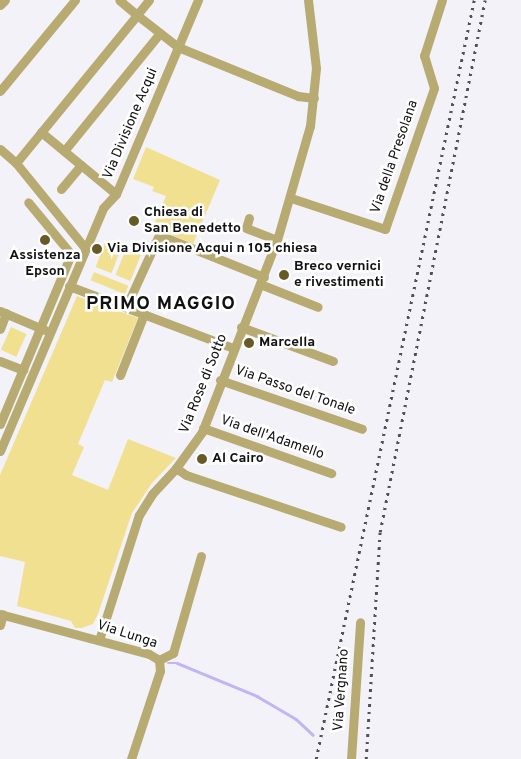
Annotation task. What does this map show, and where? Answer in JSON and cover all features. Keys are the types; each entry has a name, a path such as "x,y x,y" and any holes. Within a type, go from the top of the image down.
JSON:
{"street":[{"path":"0,5 5,0"},
{"path":"0,92 75,0"},
{"path":"119,0 178,47 298,96 314,98"},
{"path":"16,164 149,0"},
{"name":"Via Divisione Acqui","path":"0,451 85,248 103,208 116,194 198,0"},
{"name":"Via Rose di Sotto","path":"99,640 139,515 152,494 176,468 203,428 232,348 262,280 291,198 310,126 314,98 316,68 308,0"},
{"name":"Via della Presolana","path":"291,198 385,229 434,88 424,56 442,0"},
{"path":"64,151 160,33"},
{"path":"41,132 116,194"},
{"path":"0,150 16,164 85,248"},
{"path":"61,189 81,165"},
{"path":"0,424 71,254 28,202"},
{"path":"44,220 54,210"},
{"path":"250,218 246,228 277,240"},
{"path":"126,308 159,235 318,307"},
{"path":"61,279 126,308 232,348"},
{"path":"0,329 3,312 50,332"},
{"path":"120,375 144,314"},
{"path":"241,327 333,361"},
{"path":"0,361 23,370"},
{"name":"Via Passo del Tonale","path":"220,380 362,429"},
{"name":"Via dell'Adamello","path":"203,428 331,473"},
{"path":"176,468 186,475 341,527"},
{"name":"Via Lunga","path":"0,625 1,614 149,654 159,660 173,653 202,556"},
{"name":"Via Vergnano","path":"351,759 360,622"},
{"path":"131,759 160,670 159,660"}],"shaded area":[{"path":"146,147 220,180 193,244 153,227 166,196 152,191 154,187 133,179"},
{"path":"106,240 122,246 111,273 96,267"},
{"path":"126,249 141,255 130,281 116,275"},
{"path":"94,272 128,286 125,294 91,280"},
{"path":"77,296 138,318 112,382 105,380 78,444 84,447 72,475 108,490 128,439 176,458 152,483 132,513 98,614 93,624 82,628 75,628 71,621 17,606 25,562 0,556 0,475"},
{"path":"11,327 27,334 16,357 1,350"}],"waterway":[{"path":"168,663 177,663 257,696 296,719 313,735"}],"railway":[{"path":"316,759 474,0"},
{"path":"366,759 380,532 485,0"}],"place":[{"name":"Chiesa di San Benedetto","path":"134,221"},
{"name":"Assistenza Epson","path":"45,240"},
{"name":"Via Divisione Acqui n 105 chiesa","path":"97,249"},
{"name":"Breco vernici e rivestimenti","path":"284,275"},
{"name":"Marcella","path":"249,343"},
{"name":"Al Cairo","path":"202,459"}],"district":[{"name":"PRIMO MAGGIO","path":"161,305"}]}
